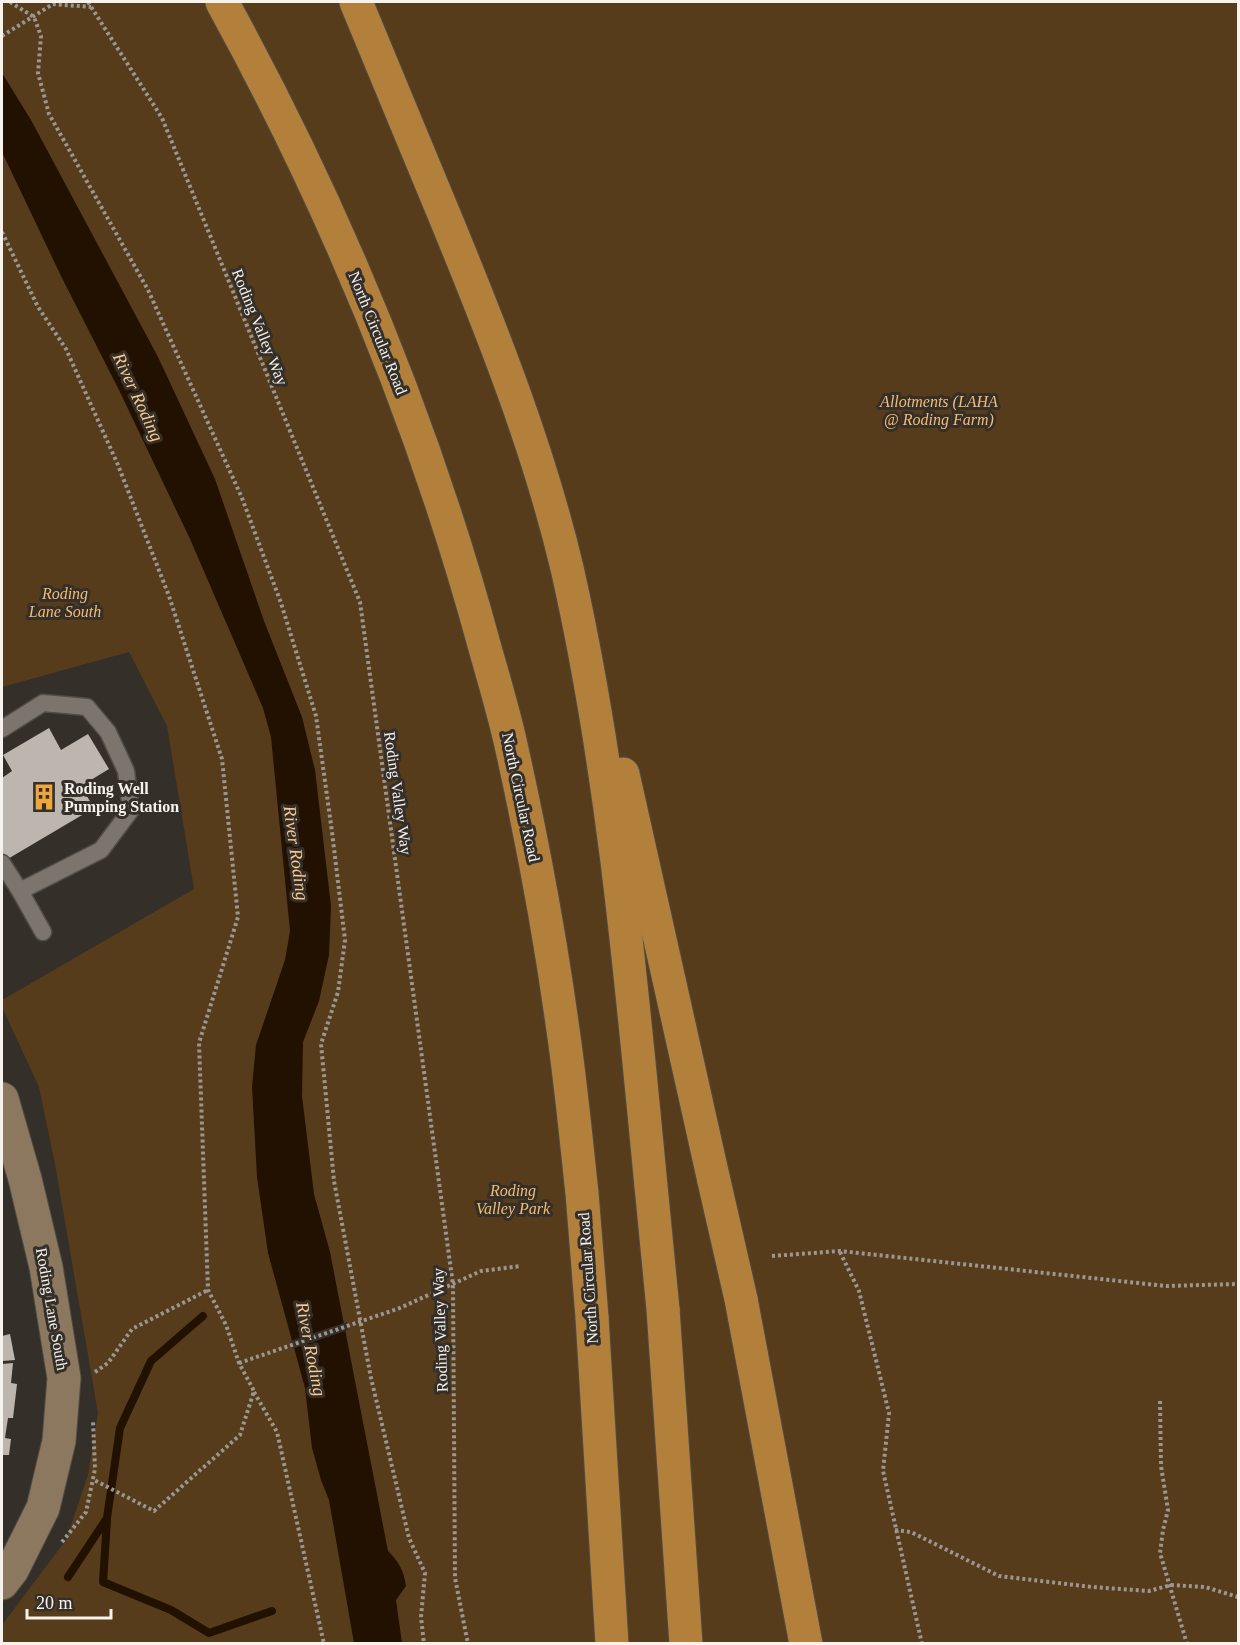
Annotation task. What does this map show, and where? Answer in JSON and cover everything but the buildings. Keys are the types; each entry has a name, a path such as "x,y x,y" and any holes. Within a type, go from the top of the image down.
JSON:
{"highway":[{"name":"North Circular Road","path":"222,2 306,162 362,290 423,449 468,585 511,743 540,886 563,1030 582,1193 612,1644"},
{"path":"356,2 493,333 538,463 608,714 741,1299 806,1644"},
{"path":"566,567 592,695 627,942 663,1309 686,1644"}],"street":[{"name":"Roding Lane South","path":"2,1099 25,1179 46,1267 64,1378 59,1442 43,1509 12,1569 2,1583"}],"lane":[{"path":"2,729 43,703 87,707 108,732 126,771 131,810 101,850 20,891"},
{"path":"2,863 43,932"}],"path":[{"path":"10,2 34,17 41,36 38,73 49,114 148,290 242,498 281,603 316,716 345,940 338,992 321,1044 334,1181 371,1378 409,1538 425,1573 421,1617 424,1644"},
{"name":"Roding Valley Way","path":"88,2 162,118 360,602 453,1285 455,1578 468,1644"},
{"path":"2,36 54,3 92,7"},
{"path":"2,232 38,307 66,348 118,465 169,596 222,759 238,917 199,1042 208,1290 226,1324 239,1363 277,1432 324,1644"},
{"path":"840,1251 859,1291 889,1413 883,1471 922,1644"},
{"path":"772,1256 840,1251 1166,1286 1239,1284"},
{"path":"239,1363 361,1322 453,1285 481,1271 521,1266"},
{"path":"92,1375 108,1363 132,1329 208,1290"},
{"path":"95,1468 94,1480 154,1511 240,1435 254,1391"},
{"path":"1160,1401 1161,1466 1168,1509 1160,1553 1187,1644"},
{"path":"895,1530 911,1532 999,1576 1149,1591 1171,1585 1204,1587 1239,1597"}],"green space":[{"name":"Roding Valley Park","path":"2,2 1238,2 1238,1643 2,1643 2,1625 66,1540 88,1475 98,1413 55,1164 39,1087 2,1007 2,1000 194,889 167,726 129,652 2,687"}],"water":[{"name":"River Roding","path":"2,73 31,120 158,357 215,479 264,621 302,717 315,770 331,906 329,955 319,1001 303,1042 302,1096 314,1194 330,1252 388,1551 400,1567 406,1586 396,1600 402,1643 354,1643 329,1500 312,1448 305,1388 268,1253 257,1177 252,1087 256,1045 285,960 290,931 271,737 263,708 190,539 2,152"}],"pier":[{"path":"347,1322 348,1330 292,1349 290,1341"}],"waterway":[{"path":"68,1577 107,1518 120,1428 151,1361 203,1316"},
{"path":"107,1520 103,1582 171,1610 209,1633 272,1611"}],"place":[{"name":"Roding Well Pumping Station","path":"44,797"}],"park label":[{"name":"Allotments (LAHA @ Roding Farm)","path":"939,410"}]}
